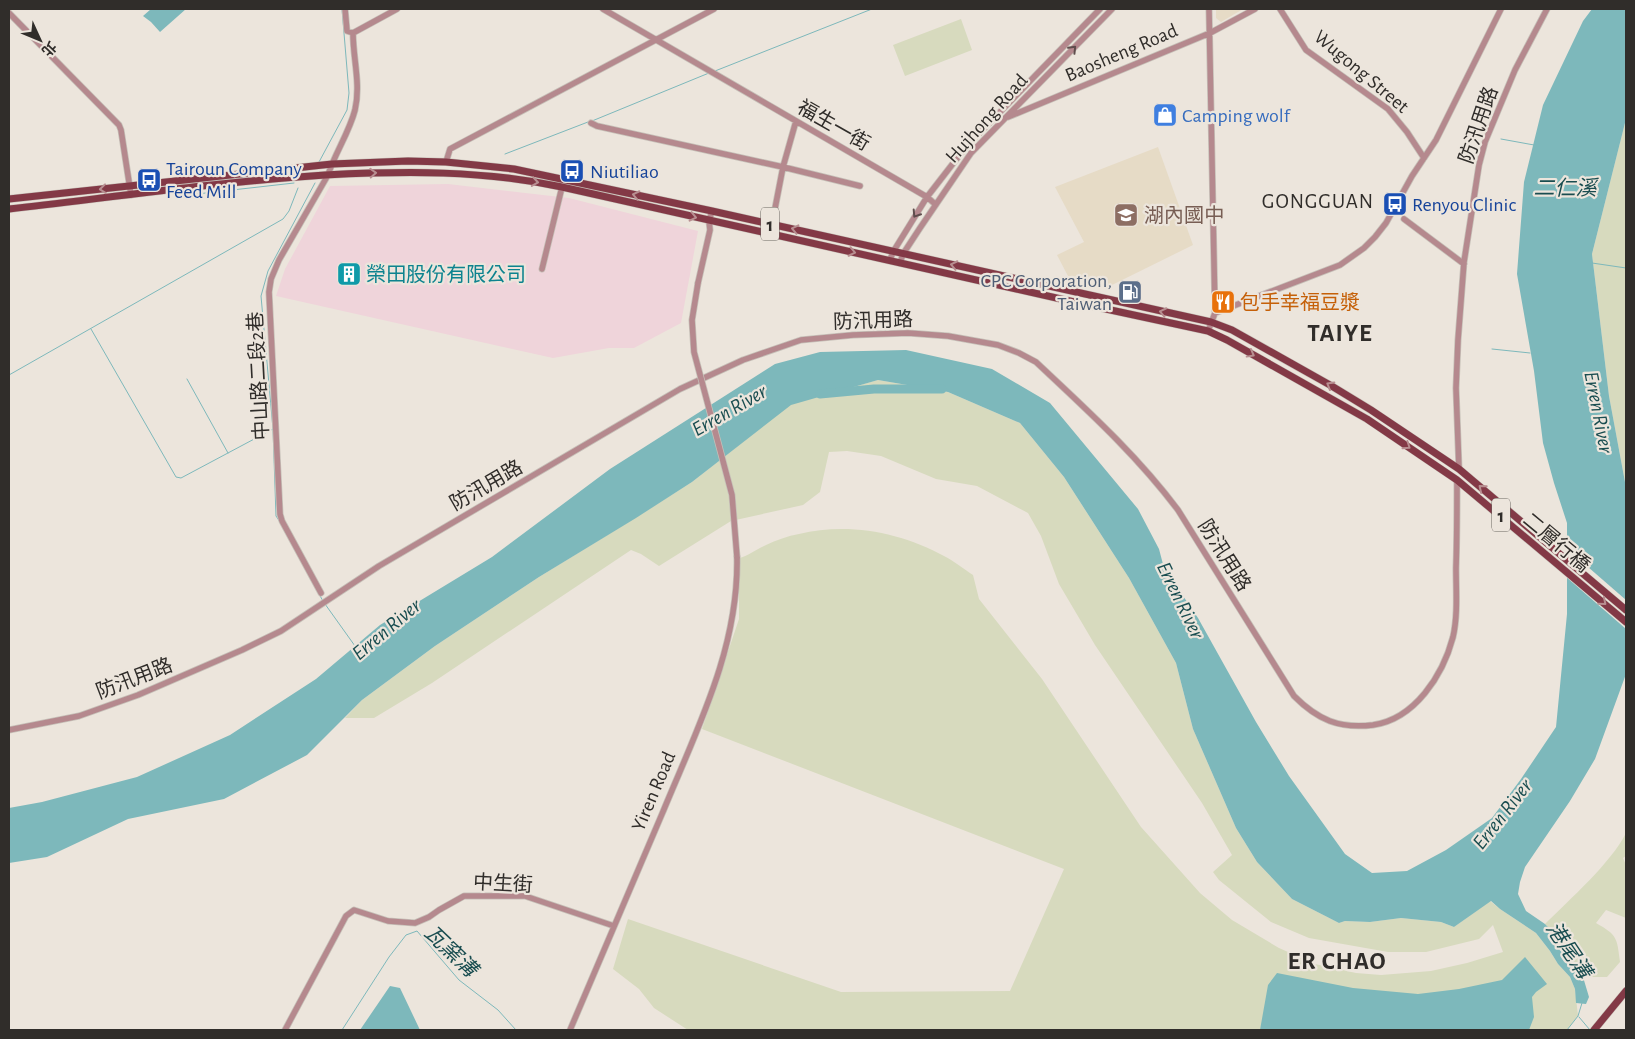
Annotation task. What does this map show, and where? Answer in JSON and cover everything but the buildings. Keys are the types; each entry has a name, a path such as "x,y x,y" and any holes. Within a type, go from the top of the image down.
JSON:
{"main road":[{"name":"1","path":"9,199 328,164 370,161 446,162 514,169 552,176 1211,322"},
{"name":"1","path":"9,209 218,184 307,176 448,172 509,178 562,187 1208,331"},
{"name":"二層行橋","path":"1211,322 1232,330 1269,350 1371,410 1459,469 1626,610"},
{"name":"二層行橋","path":"1208,331 1367,420 1457,480 1626,622"},
{"path":"1595,1029 1626,992"}],"street":[{"name":"中山路二段2巷","path":"321,592 280,514 270,292 271,280 279,260 326,175 328,164 353,117 358,84 353,33 347,30 345,9"},
{"path":"353,33 397,9"},
{"path":"602,9 655,40"},
{"path":"446,162 450,149 714,9"},
{"name":"Hujhong Road","path":"890,260 927,197 965,148 1100,9"},
{"name":"Hujhong Road","path":"900,263 903,254 935,204 968,157 1112,9"},
{"path":"1208,331 1215,313 1210,9"},
{"name":"Baosheng Road","path":"1005,119 1210,33 1255,9"},
{"name":"Wugong Street","path":"1280,9 1306,50 1388,109 1407,132 1424,158"},
{"path":"1215,313 1340,265 1364,248 1386,223 1436,140 1501,9"},
{"name":"防汛用路","path":"1459,469 1457,378 1464,264 1479,165 1485,142 1515,70 1547,9"},
{"path":"9,13 119,126 131,195"},
{"name":"福生一街","path":"655,40 927,197 935,204"},
{"path":"997,117 1005,119"},
{"path":"772,224 783,167 796,121"},
{"path":"591,123 597,126 860,186"},
{"path":"542,270 562,187"},
{"name":"Yiren Road","path":"570,1030 701,721 718,675 730,630 735,597 737,557 732,495 694,352 692,320 712,211"},
{"path":"1404,219 1464,264"},
{"name":"防汛用路","path":"9,730 79,716 138,695 281,631 379,566 680,389 743,360 801,340 869,334 908,333 998,345 1036,362 1132,454 1178,510 1294,696 1307,709 1319,717 1346,726 1380,724 1405,712 1419,701 1441,669 1453,636 1456,614 1457,480"},
{"name":"中生街","path":"285,1030 346,916 354,910 388,921 415,922 429,917 464,896 525,896 614,926"}],"shaded area":[{"path":"1216,9 1243,9 1221,22 1216,18"},
{"name":"湖內國中","path":"1158,147 1193,245 1112,285 1068,276 1057,255 1084,242 1055,187"},
{"path":"448,184 569,198 698,231 681,323 634,348 609,348 553,358 276,296 285,269 330,186"}],"green space":[{"path":"961,19 972,50 905,76 893,45"},
{"path":"1626,119 1626,483 1609,396 1592,254"},
{"path":"878,380 948,392 1020,423 1064,477 1129,578 1176,663 1193,729 1236,828 1257,862 1292,899 1339,923 1345,921 1370,922 1401,918 1441,922 1454,927 1490,901 1536,933 1558,964 1570,977 1575,989 1578,1016 1567,1030 688,1030 654,1008 639,989 613,969 628,919 841,992 1010,991 1064,869 702,729 739,619 739,558 786,537 836,529 855,529 892,535 910,541 948,558 973,575 979,599 1042,679 1141,827 1200,893 1232,920 1279,948 1315,964 1356,973 1381,975 1431,971 1503,952 1493,925 1479,939 1426,952 1388,952 1309,938 1271,922 1219,880 1213,872 1232,855 1202,803 1095,645 1059,584 1041,536 1028,513 977,486 936,479 881,456 847,451 829,452 820,492 803,505 731,521 659,566 631,550 432,683 374,718 345,718 362,700 435,646 539,577 692,482 791,404"},
{"path":"1626,833 1626,856 1623,858 1626,865 1626,918 1606,910 1596,923 1615,938 1620,962 1607,977 1583,977 1555,934 1545,924 1611,856"}],"water":[{"path":"151,9 186,9 160,32 143,16"},
{"name":"二仁溪","path":"1592,9 1626,9 1626,119 1592,254 1609,396 1625,482 1626,674 1595,759 1570,801 1525,867 1518,894 1526,911 1545,924 1555,934 1583,977 1589,997 1586,1004 1576,1003 1575,989 1570,977 1558,964 1536,933 1491,901 1454,927 1441,922 1401,918 1370,922 1345,921 1339,923 1292,899 1257,862 1236,828 1193,729 1176,663 1129,578 1064,477 1020,423 948,392 878,380 791,405 692,482 539,577 435,646 362,700 307,755 224,799 128,819 47,857 9,863 9,808 42,802 137,777 230,735 316,679 380,625 492,557 610,469 775,364 820,352 906,350 992,369 1050,403 1138,509 1159,549 1164,568 1198,618 1256,722 1289,776 1345,854 1372,873 1407,871 1446,850 1492,818 1556,727 1567,614 1567,523 1543,443 1534,371 1517,274 1524,182 1543,105 1583,21"},
{"path":"1525,957 1547,984 1532,997 1534,1017 1529,1030 1260,1030 1268,985 1277,973 1353,988 1418,994 1459,989 1502,980"},
{"path":"390,986 400,988 420,1030 360,1030"}],"pier":[{"path":"1565,547 1626,600 1626,629 1565,576"}],"waterway":[{"path":"319,162 347,110 349,93 342,9"},
{"path":"715,71 872,9"},
{"path":"592,121 709,73"},
{"path":"505,154 588,122"},
{"path":"1501,139 1534,145"},
{"path":"188,195 294,183"},
{"path":"280,522 276,516 273,429 261,296 268,271 315,183"},
{"path":"9,375 283,219 289,211 298,188"},
{"path":"1592,263 1626,268"},
{"path":"91,329 176,477 181,478 273,429"},
{"path":"1492,349 1530,353"},
{"path":"187,379 228,453"},
{"name":"Erren River","path":"820,394 874,389 942,389"},
{"path":"319,594 323,601"},
{"path":"325,604 355,646"},
{"name":"瓦窯溝","path":"342,1030 389,957 406,935 417,931 459,980 498,1010 516,1030"},
{"name":"港尾溝","path":"1567,1030 1578,1016 1582,1003"},
{"path":"1579,1017 1590,1030"}],"place":[{"name":"Camping wolf","path":"1165,115"},
{"name":"Niutiliao","path":"572,171"},
{"name":"Tairoun Company Feed Mill","path":"149,180"},
{"name":"Renyou Clinic","path":"1395,204"},
{"name":"湖內國中","path":"1126,215"},
{"name":"榮田股份有限公司","path":"349,274"},
{"name":"CPC Corporation, Taiwan","path":"1130,292"},
{"name":"包手幸福豆漿","path":"1223,302"}],"district":[{"name":"GONGGUAN","path":"1318,201"},
{"name":"TAIYE","path":"1340,332"},
{"name":"ER CHAO","path":"1337,960"}]}
